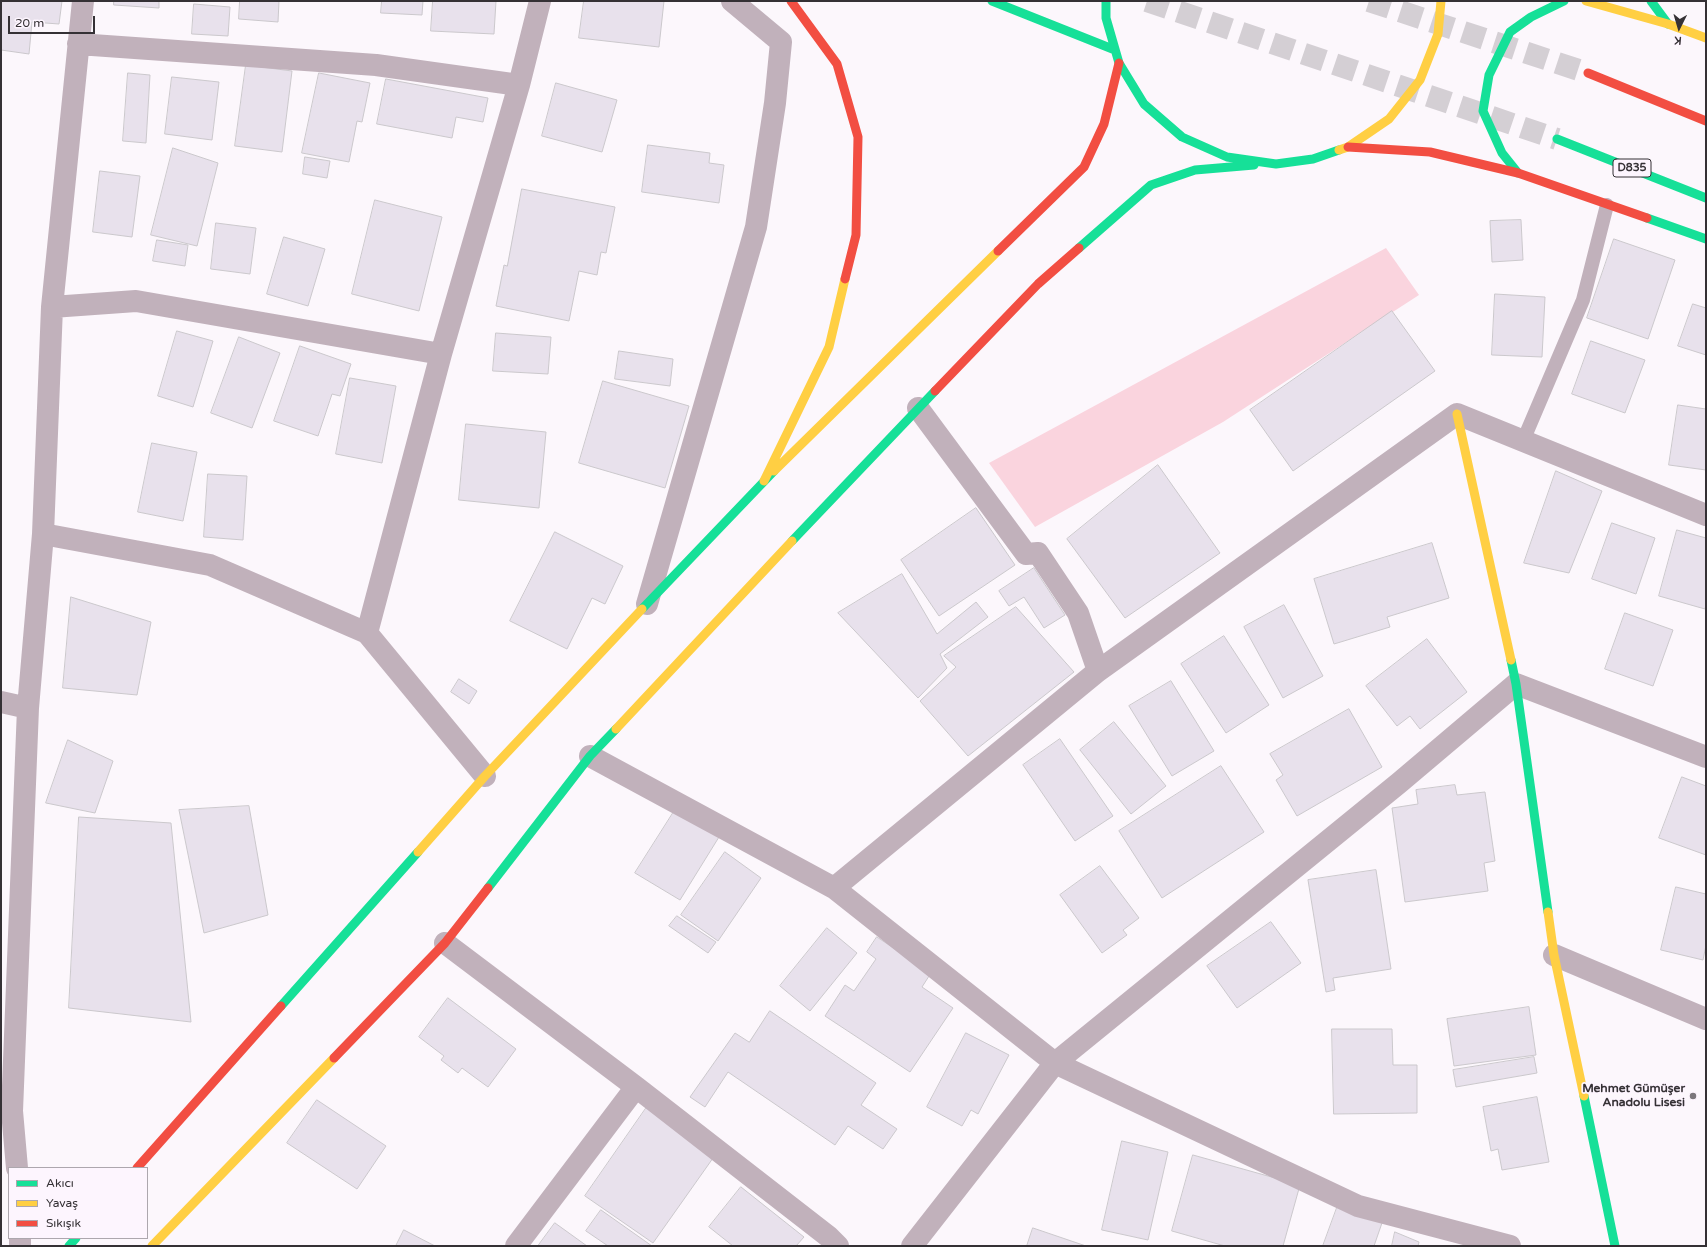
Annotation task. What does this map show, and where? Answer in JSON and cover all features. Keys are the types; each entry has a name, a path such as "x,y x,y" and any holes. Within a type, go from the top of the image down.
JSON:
{"main road":[{"path":"764,481 829,347 856,235 858,137 837,64 791,1"},
{"path":"992,1 1115,50"},
{"path":"1106,1 1106,18 1119,63 1144,104 1182,137 1227,157 1276,164"},
{"path":"152,1246 445,942 590,756 826,504 1038,284 1151,185 1195,170 1276,164 1313,159 1348,147 1389,119 1420,80 1438,34 1441,1"},
{"path":"1518,173 1502,152 1483,111 1489,75 1510,32 1531,17 1564,1"},
{"path":"1586,1 1668,24 1706,38"},
{"path":"1651,1 1668,24"},
{"path":"138,1167 485,776 647,604 764,481 1084,167 1104,124 1119,63"},
{"path":"1588,73 1706,121"},
{"name":"D835","path":"1557,139 1706,198"},
{"path":"1348,147 1430,152 1518,173 1706,240"},
{"path":"1457,414 1516,684 1554,955 1615,1246"}],"street":[{"path":"17,1167 12,1111 28,708 43,534 52,307 83,1"},
{"path":"367,633 441,354 519,85 540,1"},
{"path":"647,604 756,226 775,103 781,42 732,1"},
{"path":"78,44 376,65 519,85"},
{"path":"52,307 136,300 441,354"},
{"path":"918,408 1026,554 1038,553 1078,613 1098,671"},
{"path":"834,888 1098,671 1457,414 1706,515"},
{"path":"43,534 210,565 367,633 485,776"},
{"path":"912,1246 1055,1063 1399,782 1516,684 1706,757"},
{"path":"1,702 28,708"},
{"path":"590,756 834,888 1055,1063 1358,1206 1510,1246"},
{"path":"445,942 636,1087 830,1243"},
{"path":"1554,955 1706,1019"},
{"path":"516,1246 636,1087"}],"lane":[{"path":"1522,441 1583,300 1607,205"}],"shaded area":[{"path":"1386,248 1419,295 1223,422 1035,527 989,463"}],"building":[{"path":"1,1 62,1 59,24 32,22 29,54 1,50"},
{"path":"114,1 159,1 159,8 114,5"},
{"path":"240,1 279,1 278,22 239,19"},
{"path":"382,1 423,1 422,15 381,13"},
{"path":"433,1 496,1 494,34 431,31"},
{"path":"584,1 664,1 659,47 579,38"},
{"path":"194,4 230,7 228,36 192,34"},
{"path":"246,65 292,71 282,152 235,146"},
{"path":"128,73 150,75 146,143 123,141"},
{"path":"319,73 370,83 362,122 357,121 349,162 302,153"},
{"path":"172,77 219,82 212,140 165,134"},
{"path":"386,79 488,98 483,122 456,117 452,138 377,124"},
{"path":"556,83 617,100 602,152 542,136"},
{"path":"648,145 710,153 709,163 724,165 719,203 642,192"},
{"path":"173,148 218,163 197,246 151,235"},
{"path":"305,157 330,161 327,178 303,174"},
{"path":"100,171 140,176 132,237 93,232"},
{"path":"522,189 615,207 606,253 601,252 597,275 579,271 569,321 496,306 504,265 507,266"},
{"path":"375,200 442,217 419,311 352,294"},
{"path":"1521,220 1523,260 1492,262 1490,221"},
{"path":"216,223 256,228 250,274 211,269"},
{"path":"284,237 325,249 308,306 267,294"},
{"path":"1614,239 1675,260 1648,339 1587,318"},
{"path":"157,240 188,245 185,266 153,261"},
{"path":"1495,294 1545,297 1542,357 1492,355"},
{"path":"1693,304 1706,308 1706,355 1678,346"},
{"path":"1392,311 1435,371 1293,471 1250,410"},
{"path":"177,331 213,341 193,407 158,396"},
{"path":"496,333 551,337 548,374 493,371"},
{"path":"239,337 280,353 252,428 211,413"},
{"path":"1591,341 1645,360 1625,413 1572,394"},
{"path":"300,346 351,364 340,396 332,394 318,436 274,421"},
{"path":"619,351 673,359 670,386 615,379"},
{"path":"350,378 396,386 382,463 336,454"},
{"path":"603,381 689,406 665,488 579,463"},
{"path":"1678,405 1706,409 1706,470 1669,465"},
{"path":"466,424 546,432 539,508 459,500"},
{"path":"152,443 197,452 183,521 138,512"},
{"path":"1158,465 1220,553 1125,618 1067,539"},
{"path":"1556,471 1602,491 1569,573 1524,563"},
{"path":"208,474 247,476 243,540 204,537"},
{"path":"976,508 1015,565 939,616 901,560"},
{"path":"1612,523 1655,538 1636,594 1592,579"},
{"path":"1677,530 1706,538 1705,609 1659,596"},
{"path":"555,532 623,566 605,604 592,598 567,649 510,621"},
{"path":"1432,543 1449,598 1387,617 1390,627 1334,644 1314,579"},
{"path":"1034,568 1065,615 1044,628 1024,597 1009,606 999,591"},
{"path":"902,574 937,634 976,602 988,617 940,654 947,668 918,698 838,613"},
{"path":"71,597 151,622 137,695 63,688"},
{"path":"1284,605 1323,676 1283,698 1244,627"},
{"path":"1016,607 1074,672 968,756 920,701 956,667 944,656"},
{"path":"1625,613 1673,630 1653,686 1605,669"},
{"path":"1224,636 1269,705 1226,733 1181,664"},
{"path":"1427,639 1467,692 1420,729 1410,716 1397,726 1366,686"},
{"path":"459,679 477,691 469,704 451,692"},
{"path":"1171,681 1214,751 1172,776 1129,706"},
{"path":"1349,709 1382,767 1297,816 1276,780 1283,775 1270,754"},
{"path":"1114,722 1166,786 1131,814 1080,750"},
{"path":"1060,739 1113,816 1075,841 1023,765"},
{"path":"68,740 113,761 95,813 46,803"},
{"path":"1221,766 1264,832 1162,898 1119,831"},
{"path":"1682,777 1706,786 1706,855 1659,838"},
{"path":"1455,785 1457,795 1485,792 1495,861 1484,863 1488,891 1405,902 1392,808 1418,804 1416,790"},
{"path":"249,806 268,915 204,933 179,810"},
{"path":"675,810 719,837 680,900 635,873"},
{"path":"79,817 171,823 191,1022 69,1008"},
{"path":"725,852 761,878 718,941 681,915"},
{"path":"1100,866 1139,918 1123,930 1127,935 1102,953 1060,895"},
{"path":"1376,870 1391,969 1333,978 1335,990 1326,992 1308,880"},
{"path":"1676,887 1706,894 1706,945 1703,960 1661,950"},
{"path":"677,916 716,942 708,953 669,926"},
{"path":"1271,922 1301,963 1237,1008 1207,966"},
{"path":"827,928 857,953 810,1011 780,986"},
{"path":"877,937 931,973 922,987 953,1008 910,1072 825,1016 845,985 854,991 876,959 867,952"},
{"path":"448,998 516,1049 488,1087 462,1068 458,1073 441,1060 444,1056 419,1037"},
{"path":"1529,1007 1536,1055 1454,1066 1447,1019"},
{"path":"770,1011 876,1083 861,1105 897,1129 883,1149 848,1126 835,1145 728,1072 705,1107 690,1097 735,1033 749,1042"},
{"path":"1332,1029 1392,1029 1393,1065 1417,1065 1417,1113 1334,1114"},
{"path":"966,1033 1009,1055 978,1114 971,1110 962,1126 927,1107"},
{"path":"1534,1057 1537,1073 1456,1087 1453,1070"},
{"path":"1537,1097 1549,1162 1502,1170 1498,1149 1491,1151 1483,1107"},
{"path":"317,1100 386,1146 357,1189 287,1143"},
{"path":"649,1104 718,1151 653,1243 585,1196"},
{"path":"1122,1141 1168,1152 1148,1240 1102,1230"},
{"path":"1193,1155 1300,1185 1283,1246 1225,1246 1172,1231"},
{"path":"741,1187 804,1237 796,1246 733,1246 709,1227"},
{"path":"1338,1205 1383,1220 1374,1246 1323,1246"},
{"path":"601,1210 652,1246 608,1246 586,1231"},
{"path":"555,1223 587,1246 538,1246"},
{"path":"1033,1228 1086,1246 1027,1246"},
{"path":"404,1230 435,1246 396,1246"},
{"path":"1395,1232 1419,1242 1418,1246 1392,1246"}],"tunnel":[{"path":"1147,1 1557,139"},
{"path":"1369,1 1588,73"}],"traffic: fast":[{"path":"992,1 1115,50"},
{"path":"1106,1 1106,18 1119,63 1144,104 1182,137 1227,157 1276,164 1313,159 1339,150"},
{"path":"1518,173 1502,153 1483,111 1489,75 1510,32 1531,17 1564,1"},
{"path":"1651,1 1668,24"},
{"path":"1557,139 1706,198"},
{"path":"1079,248 1151,185 1195,170 1254,165"},
{"path":"1647,218 1706,239"},
{"path":"792,541 935,391"},
{"path":"642,609 774,471"},
{"path":"1511,660 1516,684 1548,912"},
{"path":"488,888 590,756 616,729"},
{"path":"281,1006 418,852"},
{"path":"1584,1096 1615,1246"},
{"path":"69,1246 75,1239"}],"traffic: slow":[{"path":"1339,150 1348,147 1389,119 1420,80 1438,34 1441,1"},
{"path":"1586,1 1668,24 1706,38"},
{"path":"774,471 998,251"},
{"path":"764,481 829,347 845,279"},
{"path":"1457,414 1511,660"},
{"path":"616,729 792,541"},
{"path":"418,852 485,776 642,609"},
{"path":"1548,912 1554,955 1584,1096"},
{"path":"152,1246 334,1058"}],"traffic: jam":[{"path":"791,1 837,64 858,137 856,235 845,279"},
{"path":"998,251 1084,167 1104,124 1119,63"},
{"path":"1588,73 1706,121"},
{"path":"1348,147 1430,152 1518,173 1647,218"},
{"path":"935,391 1038,284 1079,248"},
{"path":"334,1058 445,943 488,888"},
{"path":"138,1167 281,1006"}],"place":[{"name":"Mehmet Gümüşer Anadolu Lisesi","path":"1693,1096"}]}
